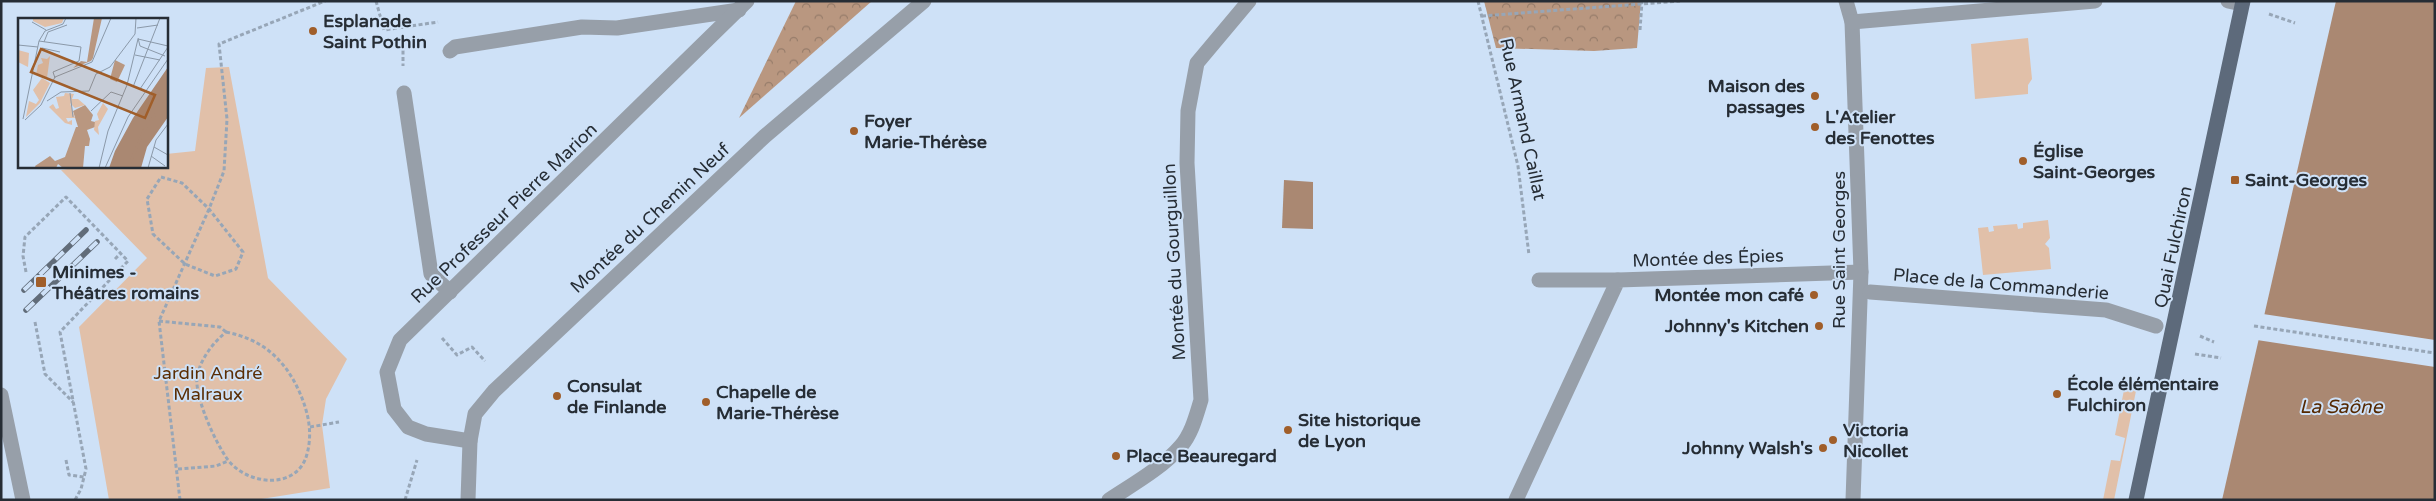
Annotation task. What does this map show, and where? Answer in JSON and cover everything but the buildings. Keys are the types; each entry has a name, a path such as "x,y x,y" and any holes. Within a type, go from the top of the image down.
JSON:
{"main road":[{"name":"Quai Fulchiron","path":"2136,500 2238,2"}],"street":[{"name":"Montée du Chemin Neuf","path":"468,500 470,441 475,414 530,356 765,136 924,1"},
{"name":"Montée du Gourguillon","path":"1109,500 1153,470 1181,446 1194,423 1201,400 1187,162 1188,111 1197,63 1248,1"},
{"name":"Rue Saint Georges","path":"1846,1 1852,22 1861,272 1853,500"},
{"path":"1852,22 1980,7 2096,1"},
{"name":"Rue Professeur Pierre Marion","path":"470,441 426,434 408,427 394,410 387,372 400,340 743,6"},
{"path":"450,51 455,48 582,27 617,28 743,6"},
{"path":"404,93 432,274 450,292"},
{"name":"Montée des Épies","path":"1516,500 1618,280 1861,272"},
{"path":"1539,280 1618,280"},
{"name":"Place de la Commanderie","path":"1870,292 2106,310 2156,326"},
{"path":"1,395 7,454 23,500"}],"path":[{"path":"180,500 178,469 159,321 209,210 224,171 228,119 219,44 325,1"},
{"name":"Rue Armand Caillat","path":"1478,1 1518,166 1532,278 1539,280"},
{"path":"1482,16 1680,1"},
{"path":"1640,30 1642,3"},
{"path":"161,177 182,183 209,210 243,252 236,269 215,276 184,264 153,234 147,199 161,177"},
{"path":"26,272 23,256 25,237 66,197 128,261 60,332 86,469 75,500"},
{"path":"114,259 121,253"},
{"path":"159,321 220,327 226,332 245,336 270,350 290,372 305,403 310,427 310,442 305,462 292,477 271,482 248,475 228,461 200,407 197,374 211,346 226,332"},
{"path":"35,322 45,374 74,403"},
{"path":"2254,326 2435,353"},
{"path":"438,333 457,355 472,347 486,363"},
{"path":"2196,334 2214,342"},
{"path":"310,427 339,422"},
{"path":"404,500 420,452"},
{"path":"66,460 68,475 84,477"},
{"path":"178,469 216,466 228,461"}],"green space":[{"path":"796,1 872,1 739,118"},
{"path":"1484,1 1641,1 1637,48 1594,51 1496,48"},
{"path":"2028,38 2032,79 2028,85 2028,94 1975,99 1971,44"},
{"name":"Jardin André Malraux","path":"229,67 268,278 347,359 326,399 322,425 330,488 255,500 109,500 79,327 147,258 61,170 74,168 168,168 168,154 195,151 206,68"},
{"path":"2048,220 2050,238 2045,244 2049,248 2051,269 1983,275 1978,228 1988,227 1989,232 1994,231 1993,226 2017,224 2018,229 2023,228 2023,223"},
{"path":"2126,380 2138,381 2114,500 2103,500 2111,460 2120,461 2125,438 2115,435"}],"water":[{"name":"La Saône","path":"2336,1 2435,1 2435,500 2222,500"},
{"path":"1284,180 1313,182 1313,229 1282,228"}],"pier":[{"path":"2263,314 2435,340 2435,367 2257,340"}],"railway":[{"path":"24,290 86,230"},
{"path":"26,310 97,242"}],"place":[{"name":"Esplanade Saint Pothin","path":"313,31"},
{"name":"Maison des passages","path":"1815,96"},
{"name":"L'Atelier des Fenottes","path":"1815,127"},
{"name":"Foyer Marie-Thérèse","path":"854,131"},
{"name":"Église Saint-Georges","path":"2023,161"},
{"name":"Saint-Georges","path":"2235,180"},
{"name":"Minimes - Théâtres romains","path":"41,282"},
{"name":"Montée mon café","path":"1814,295"},
{"name":"Johnny's Kitchen","path":"1819,326"},
{"name":"École élémentaire Fulchiron","path":"2057,394"},
{"name":"Consulat de Finlande","path":"557,396"},
{"name":"Chapelle de Marie-Thérèse","path":"706,402"},
{"name":"Site historique de Lyon","path":"1288,430"},
{"name":"Victoria Nicollet","path":"1833,440"},
{"name":"Johnny Walsh's","path":"1823,448"},
{"name":"Place Beauregard","path":"1116,456"}]}
